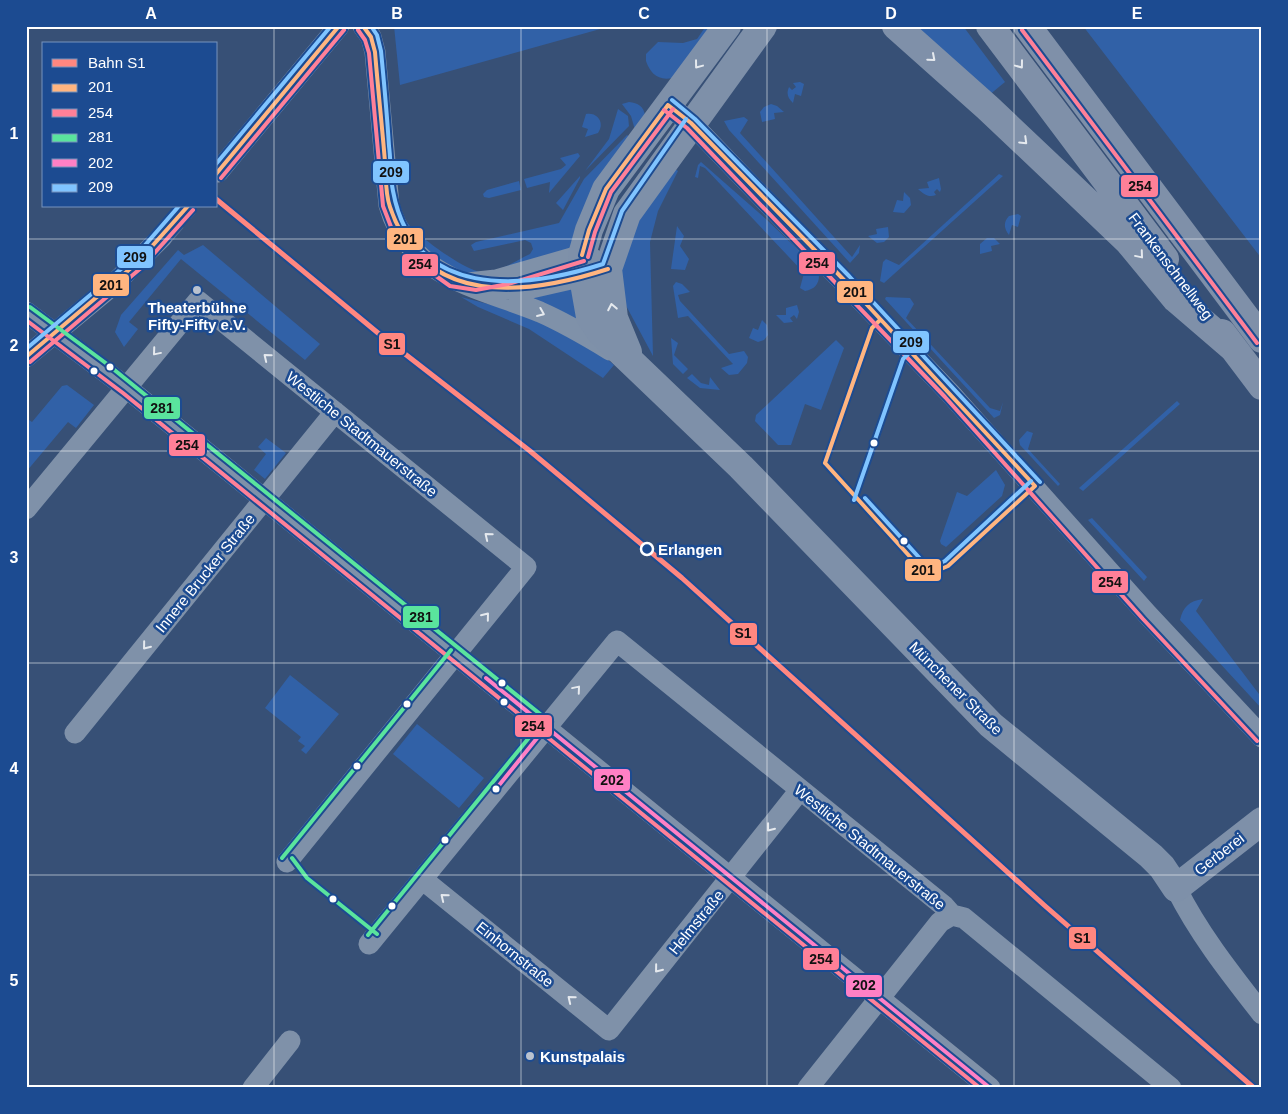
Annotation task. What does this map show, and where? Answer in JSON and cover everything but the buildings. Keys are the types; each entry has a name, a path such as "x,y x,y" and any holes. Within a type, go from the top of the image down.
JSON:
{"highway":[{"path":"896,26 988,108 1128,241 1176,299 1233,348"},
{"name":"Frankenschnellweg","path":"990,26 1262,386"},
{"name":"Frankenschnellweg","path":"1027,26 1262,339"}],"main road":[{"name":"Münchener Straße","path":"727,26 606,189 583,266 590,317 601,333 741,467 991,725 1151,856 1162,867 1176,888"},
{"name":"Münchener Straße","path":"640,370 622,341 614,318 608,269 627,214 763,26"},
{"name":"Gerberei","path":"1176,888 1262,821"}],"street":[{"path":"218,172 339,26"},
{"path":"363,26 370,37 375,52 387,193 392,214 403,236 420,257 443,275 540,312 576,329 640,370"},
{"path":"668,105 691,123 950,393 1148,615 1262,737"},
{"path":"26,357 113,284 162,237"},
{"path":"463,283 496,280 583,266 608,269"},
{"name":"Westliche Stadtmauerstraße","path":"127,388 198,301 526,567 456,654"},
{"path":"26,312 127,388 731,877 874,1004 990,1088"},
{"path":"26,509 127,388"},
{"name":"Innere Brucker Straße","path":"75,734 335,412"},
{"name":"Westliche Stadtmauerstraße","path":"546,727 617,641 952,914 964,918 1171,1088"},
{"path":"287,862 456,654"},
{"path":"369,944 546,727"},
{"name":"Helmstraße","path":"609,1030 800,790"},
{"name":"Einhornstraße","path":"422,879 609,1030"},
{"name":"Münchener Straße","path":"1176,888 1188,913 1209,946 1262,1014"},
{"path":"808,1088 940,922 952,914"},
{"path":"253,1088 290,1041"}],"shaded area":[{"path":"394,26 611,26 400,85"},
{"path":"706,26 715,26 672,78 659,77 652,72 646,61 646,54 658,42 683,43 697,39"},
{"path":"910,26 963,26 1005,82 988,96"},
{"path":"1083,26 1262,26 1262,259"},
{"path":"800,82 804,84 801,96 795,94 793,103 788,96 788,89 789,87 792,90 796,87 793,83"},
{"path":"629,102 640,106 645,116 635,130 631,116 622,104"},
{"path":"771,104 784,112 774,113 775,119 762,122 760,112 764,107"},
{"path":"618,109 628,116 629,126 585,171 609,139"},
{"path":"586,114 597,116 601,126 598,133 585,137 588,129 582,127"},
{"path":"744,117 748,120 740,133 852,257 860,245 859,253 850,263 729,130 724,121"},
{"path":"627,135 632,139 606,174 593,196 577,241 573,246 556,257 497,275 477,276 464,273 440,262 420,244 406,221 432,245 469,268 487,273 498,270 530,254 533,249 531,243 525,240 474,251 471,245 476,242 559,223 584,179"},
{"path":"578,153 580,156 549,193 550,182 527,188 524,179 561,169 566,165 560,158"},
{"path":"701,162 767,220 818,269 818,281 813,288 805,291 800,288 804,273 705,168 700,166 698,178 695,177 698,165"},
{"path":"671,166 678,171 658,211 650,242 653,356 623,300 621,259 632,223"},
{"path":"999,174 1003,176 884,283 880,281 883,262 886,259 899,265"},
{"path":"580,176 580,178 563,210 556,203"},
{"path":"939,178 941,189 940,192 937,189 934,192 936,195 928,196 918,189 929,188 927,182"},
{"path":"519,181 521,190 489,198 484,197 483,194 487,190"},
{"path":"904,192 910,198 911,205 904,213 893,212 897,200 903,201"},
{"path":"1018,214 1021,216 1018,227 1012,225 1009,235 1005,228 1005,223 1009,216"},
{"path":"677,226 684,236 680,246 689,259 685,270 671,269"},
{"path":"888,227 889,237 884,242 877,243 868,236 877,234 876,229"},
{"path":"987,238 994,238 1000,244 991,246 992,251 980,254 980,244"},
{"path":"203,245 320,344 305,360 181,259 129,322 138,329 124,347 115,332 121,315 178,250 184,255"},
{"path":"676,282 682,284 690,292 678,295 680,301 729,354 744,351 748,357 747,363 738,374 729,375 721,368 733,364 688,316 678,318 673,286"},
{"path":"577,287 588,326 524,300"},
{"path":"461,297 523,313 600,353 614,365 603,378 529,329 478,307"},
{"path":"886,297 910,298 914,304 906,318 990,408 1000,411 1003,402 1000,415 994,418 885,299"},
{"path":"797,305 799,312 797,319 794,315 790,318 793,322 784,323 776,315 786,315 786,308"},
{"path":"762,320 767,325 768,335 764,340 758,342 749,338 753,328 758,330"},
{"path":"671,338 678,343 674,355 688,369 683,374 673,364"},
{"path":"836,340 844,348 821,410 805,404 791,445 778,445 755,421 756,415"},
{"path":"692,374 701,383 709,385 710,377 720,390 700,388 687,378"},
{"path":"67,385 94,405 76,428 68,422 26,472 26,418 32,422 62,386"},
{"path":"1177,401 1180,404 1083,491 1079,488"},
{"path":"1027,431 1033,433 1028,449 1060,484 1058,486 1020,445 1019,440"},
{"path":"266,438 286,453 265,479 254,470 266,454 258,447"},
{"path":"996,470 1005,485 1002,496 946,547 941,544 940,541 957,492 967,496"},
{"path":"1092,518 1147,577 1144,581 1088,520"},
{"path":"1203,599 1196,611 1262,698 1262,709 1180,620 1187,605"},
{"path":"290,675 339,714 306,754 301,750 305,746 298,741 301,737 265,708"},
{"path":"417,724 484,778 459,808 393,754"}],"tunnel":[{"path":"162,237 186,208"}],"rail line":[{"name":"S1","path":"218,201 378,333 530,451 682,578 1044,905 1254,1088"}],"transit line":[{"name":"209","path":"218,162 331,26"},
{"name":"201","path":"218,172 339,26"},
{"name":"201","path":"363,26 371,37 375,52 388,202 406,240 427,263 452,278 481,286 512,288 544,285 608,269"},
{"name":"209","path":"371,26 377,35 381,51 392,185 404,226 423,252 447,269 475,278 506,281 539,279 572,273 603,264 622,211 686,119"},
{"name":"254","path":"221,178 344,30"},
{"name":"254","path":"358,30 365,40 369,53 383,206 393,232 415,261 450,286 476,290 508,284 584,261"},
{"name":"254","path":"1022,30 1257,343"},
{"name":"209","path":"672,100 695,119 849,276 1040,482"},
{"name":"201","path":"668,105 691,123 844,280 1035,486"},
{"name":"201","path":"582,255 589,230 606,189 668,105"},
{"name":"254","path":"588,257 595,232 611,192 673,109"},
{"name":"254","path":"664,110 687,128 945,397 1143,619 1257,741"},
{"name":"209","path":"26,349 133,259 177,208"},
{"name":"201","path":"26,357 137,263 186,208"},
{"name":"254","path":"30,362 141,268 193,210"},
{"name":"281","path":"30,307 107,364 550,722"},
{"name":"254","path":"26,320 123,393 980,1088"},
{"name":"201","path":"825,463 872,328 880,320"},
{"name":"209","path":"854,500 903,359 911,351"},
{"name":"201","path":"825,463 922,570 934,572 948,566 1035,486"},
{"name":"209","path":"865,498 925,564 933,566 945,561 1031,481"},
{"name":"281","path":"282,858 451,650"},
{"name":"202","path":"486,678 990,1088"},
{"name":"281","path":"368,935 541,723"},
{"name":"202","path":"496,789 546,727"},
{"name":"281","path":"292,858 307,878 377,934"}],"place":[{"name":"Theaterbühne Fifty-Fifty e.V.","path":"197,290"},
{"name":"Erlangen","path":"647,549"},
{"name":"Kunstpalais","path":"530,1056"}]}
